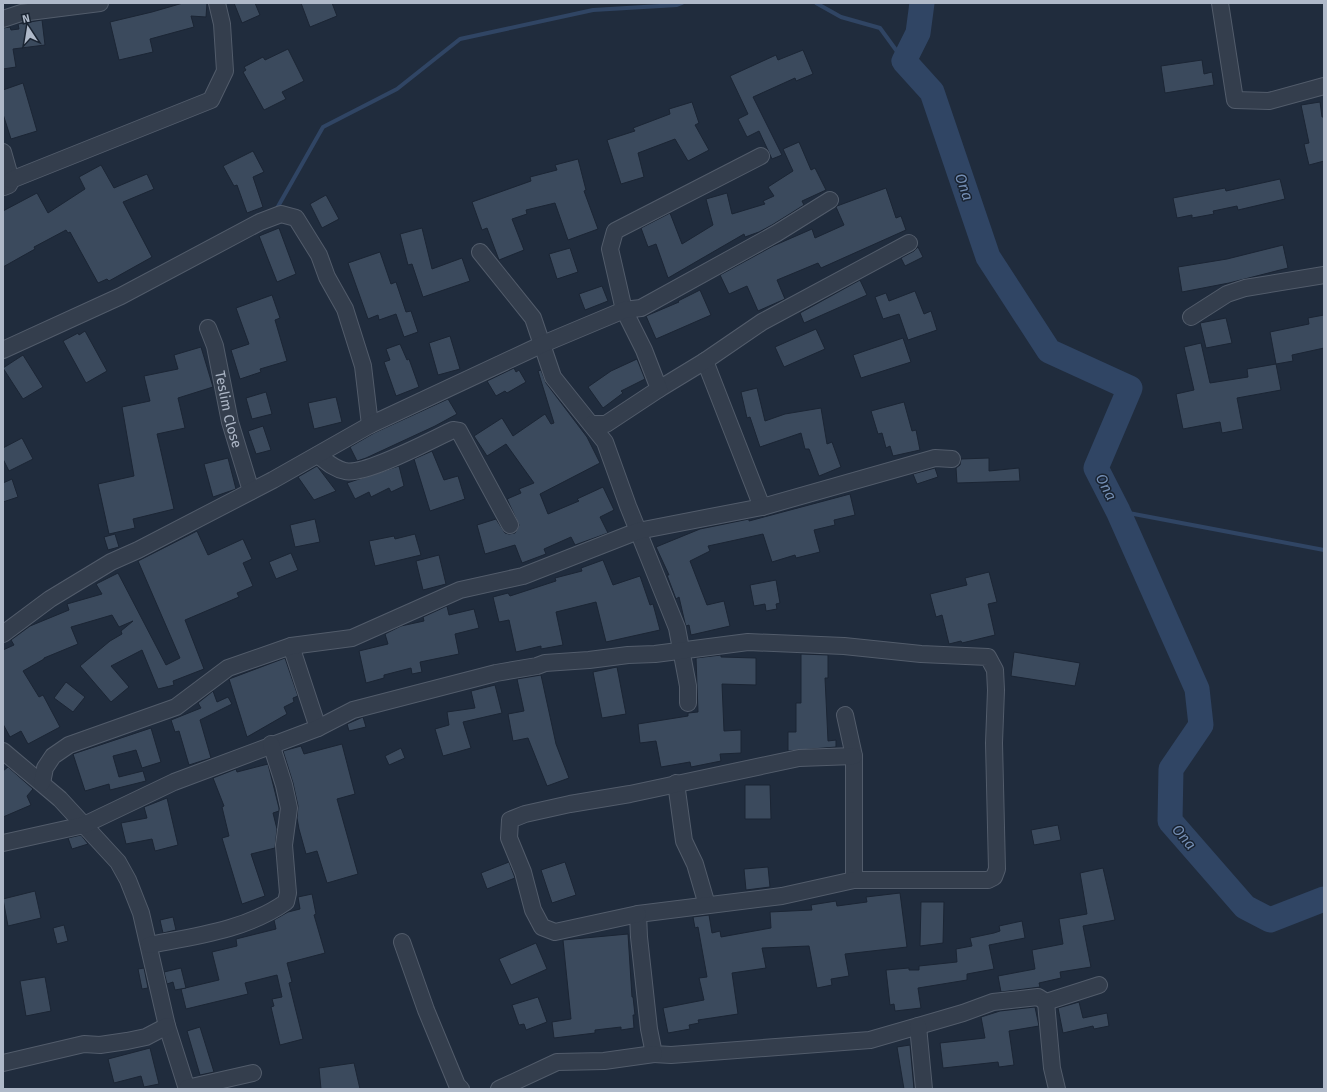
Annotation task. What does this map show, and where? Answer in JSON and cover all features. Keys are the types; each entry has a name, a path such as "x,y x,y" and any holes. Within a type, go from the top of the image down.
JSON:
{"street":[{"path":"3,19 21,13 100,3"},
{"path":"3,152 7,184 210,100 225,71 222,24 217,3"},
{"path":"1220,3 1235,100 1269,101 1324,86"},
{"path":"660,389 644,350 624,310 610,249 615,230 761,156"},
{"path":"3,634 50,599 110,562 138,550 251,491 370,425 542,344 624,310 640,308 777,233 830,200"},
{"path":"3,350 121,296 260,222 281,214 296,218 319,255 327,277 345,309 363,366 370,425"},
{"path":"592,424 606,424 705,361 762,322 909,243"},
{"path":"480,252 532,318 553,377 605,442 638,531 677,628 688,686 688,703"},
{"path":"1191,317 1227,294 1245,288 1324,275"},
{"name":"Teslim Close","path":"208,328 215,346 230,422 251,491"},
{"path":"705,361 762,507"},
{"path":"318,455 336,468 355,472 376,465 454,430 459,431 510,525"},
{"path":"42,783 45,768 53,756 70,745 176,707 228,668 290,646 352,638 460,590 523,576 638,531 762,507 935,458 952,459"},
{"path":"3,843 84,825 174,782 271,744 318,728 353,710 545,663 589,660 748,642 844,646 921,654 988,657 995,670 996,690 994,743 997,869 994,877 988,880 854,880 782,896 638,914 555,932 542,926 532,910 523,872 509,838 510,820 532,812 630,794 799,758 854,756"},
{"path":"290,646 318,728"},
{"path":"845,715 854,756 854,880"},
{"path":"149,945 224,930 264,914 286,902 288,893 284,845 289,808 284,785 271,744"},
{"path":"3,751 60,799 118,862 128,880 141,913 167,1026 187,1088 253,1073"},
{"path":"676,783 684,841 695,864 707,905"},
{"path":"638,914 639,937 649,1028 654,1054"},
{"path":"402,942 426,1010 457,1085 461,1089"},
{"path":"500,1089 557,1062 604,1061 654,1054 671,1055 870,1040 964,1013 993,1002 1038,997 1046,1002 1099,985"},
{"path":"1046,1002 1052,1068 1057,1089"},
{"path":"3,1063 84,1044 100,1045 146,1037 167,1026"},
{"path":"918,1026 924,1089"}],"building":[{"path":"183,3 207,3 206,17 191,16 194,27 150,39 153,52 119,60 110,22"},
{"path":"234,3 255,3 260,15 242,23"},
{"path":"301,3 332,3 337,16 310,27"},
{"path":"42,20 45,45 13,49 16,67 3,69 3,28 10,27 11,30 19,29 18,24"},
{"path":"288,49 304,81 282,92 286,99 264,110 243,72 246,70 244,67 263,57 265,60"},
{"path":"803,50 813,74 796,81 795,78 753,97 782,155 772,159 759,131 747,137 738,119 748,114 730,76 776,55 778,60"},
{"path":"1202,60 1204,74 1212,72 1214,85 1165,93 1161,66"},
{"path":"23,83 37,131 11,139 3,114 3,90"},
{"path":"692,102 699,123 695,125 709,150 688,161 675,139 638,153 644,177 621,184 607,140 635,131 633,128 670,114 669,109"},
{"path":"1320,102 1322,117 1324,117 1324,161 1309,165 1304,144 1309,143 1301,105"},
{"path":"799,142 811,170 815,168 826,190 802,201 804,205 772,225 745,237 744,234 668,278 656,244 648,247 641,228 670,213 682,244 713,225 706,199 727,193 732,214 765,204 763,201 774,196 768,187 793,171 783,149"},
{"path":"253,151 264,172 253,177 263,207 247,213 237,185 234,186 223,166"},
{"path":"578,159 586,190 584,191 598,229 568,240 555,203 526,210 527,214 512,219 524,250 499,260 487,228 482,230 472,202 531,181 530,177 557,170 555,165"},
{"path":"101,165 114,188 147,174 154,189 123,202 152,257 109,281 107,279 98,283 70,232 68,233 66,230 34,247 35,249 3,267 3,211 37,193 48,213 85,189 79,177"},
{"path":"1280,179 1285,199 1238,210 1237,206 1213,211 1214,214 1192,218 1192,215 1177,218 1173,198 1225,188 1226,191"},
{"path":"886,188 896,218 901,216 906,230 821,268 818,263 777,280 785,299 758,311 747,286 729,294 720,275 773,246 812,229 815,238 844,225 836,207 837,206"},
{"path":"326,195 339,219 322,228 310,204"},
{"path":"279,228 296,274 277,282 259,236"},
{"path":"422,228 432,269 462,258 470,281 423,297 412,264 408,265 400,234"},
{"path":"1283,245 1288,268 1229,283 1182,292 1178,267 1227,259"},
{"path":"918,247 923,257 905,266 901,258"},
{"path":"570,248 578,272 557,279 549,254"},
{"path":"380,252 391,284 396,282 406,312 411,311 418,332 404,337 396,314 379,320 378,315 368,319 348,263"},
{"path":"860,280 867,295 804,323 800,313"},
{"path":"602,286 608,301 585,310 579,294"},
{"path":"700,290 711,315 656,339 646,316 679,302 678,301"},
{"path":"915,291 924,314 931,311 937,330 908,340 899,314 883,319 875,297 886,293 889,301"},
{"path":"272,295 280,318 275,320 287,361 260,369 261,372 240,379 231,350 249,344 236,308"},
{"path":"1324,315 1324,348 1292,355 1293,361 1276,364 1270,332 1309,324 1308,318"},
{"path":"1226,318 1232,343 1206,348 1200,323"},
{"path":"816,329 825,349 784,367 775,347"},
{"path":"85,331 107,371 86,383 63,341"},
{"path":"450,336 460,369 438,375 429,343"},
{"path":"903,338 911,362 861,378 853,355"},
{"path":"1201,343 1210,383 1248,377 1247,369 1276,364 1281,390 1237,398 1243,429 1222,433 1220,422 1183,429 1176,394 1194,390 1184,347"},
{"path":"400,344 407,360 409,359 419,387 396,396 384,362 390,360 386,349"},
{"path":"201,347 213,387 178,398 185,428 157,434 174,509 133,519 135,528 109,534 98,484 134,476 122,407 150,401 144,376 178,369 174,355"},
{"path":"23,355 43,387 23,399 3,368"},
{"path":"637,359 645,379 621,391 623,393 603,408 588,387 611,371"},
{"path":"514,368 516,372 519,370 526,382 507,393 505,391 496,396 487,381"},
{"path":"541,370 546,383 587,437 600,463 540,494 548,514 579,501 577,499 603,487 614,510 600,517 608,533 575,545 571,537 544,549 546,554 522,563 515,545 485,554 477,525 496,519 505,533 515,533 519,525 507,499 521,493 519,489 534,483 506,444 487,456 474,436 502,418 513,436 545,414 551,424 554,423 538,371"},
{"path":"757,388 765,421 785,414 821,408 827,444 832,442 841,467 819,476 809,449 805,449 801,433 760,447 750,417 747,418 741,392"},
{"path":"266,392 272,414 252,419 246,398"},
{"path":"336,397 342,422 314,429 308,403"},
{"path":"448,399 457,414 435,426 357,461 350,447 374,433"},
{"path":"904,402 912,431 916,430 920,450 893,456 890,446 886,448 882,433 878,434 871,411"},
{"path":"263,426 271,450 256,454 248,431"},
{"path":"22,438 33,459 9,471 3,459 3,448"},
{"path":"432,451 444,480 458,476 465,499 430,511 414,459"},
{"path":"228,458 236,489 213,497 204,464"},
{"path":"989,458 989,471 1019,468 1020,481 957,483 956,468 960,465 961,459"},
{"path":"317,466 336,491 314,500 298,477"},
{"path":"399,466 404,486 391,492 389,488 371,497 369,492 355,499 347,483"},
{"path":"935,468 938,477 917,484 913,474"},
{"path":"12,479 18,497 3,502 3,483"},
{"path":"850,494 855,515 834,520 835,525 814,530 820,552 796,558 795,555 772,562 763,534 708,546 710,551 690,561 707,605 724,601 730,626 691,635 689,625 686,626 685,623 679,597 676,599 667,575 669,575 656,547 700,529 749,519 749,521"},
{"path":"315,519 320,542 295,547 290,525"},
{"path":"197,531 208,555 243,539 252,559 243,563 253,586 237,593 239,597 185,620 204,669 173,681 174,685 158,689 142,650 111,666 129,687 111,702 80,666 110,641 122,634 121,631 133,621 119,627 112,615 71,627 78,644 44,658 23,671 39,697 43,695 60,727 28,744 21,731 10,737 3,724 3,650 14,645 11,640 30,626 69,610 67,604 102,594 96,584 118,573 166,665 180,658 138,561"},
{"path":"115,534 119,547 108,550 104,537"},
{"path":"415,534 421,555 375,566 369,541 394,536 395,539"},
{"path":"291,553 298,570 276,579 269,562"},
{"path":"439,555 446,584 423,590 416,561"},
{"path":"603,560 613,585 640,576 650,605 653,604 660,630 606,642 596,602 556,612 563,645 541,649 541,646 516,652 509,620 499,622 493,597 508,593 510,596 556,581 555,578 582,571 581,568"},
{"path":"989,572 997,602 988,604 995,635 962,643 961,641 949,644 942,615 936,617 930,594 967,585 965,578"},
{"path":"776,580 780,603 776,604 777,609 766,611 765,604 754,606 750,585"},
{"path":"447,606 449,615 474,609 479,628 455,634 459,654 420,662 422,672 412,674 411,668 384,675 384,678 366,683 359,651 388,644 385,634 401,626 424,621 423,617"},
{"path":"1014,652 1080,663 1075,686 1011,676"},
{"path":"801,654 828,655 828,678 825,678 828,741 836,740 836,747 788,751 788,732 796,732 796,703 801,703"},
{"path":"721,655 721,657 756,658 756,685 722,684 724,731 741,730 741,753 720,754 721,761 691,767 690,762 661,767 656,741 640,743 638,724 688,716 688,713 698,712 696,658"},
{"path":"285,658 298,696 293,698 294,702 284,707 287,714 247,737 229,679"},
{"path":"617,667 626,714 602,718 593,672"},
{"path":"541,675 556,744 569,778 547,786 528,738 513,741 508,714 524,711 517,679"},
{"path":"66,682 85,697 73,712 54,698"},
{"path":"495,685 502,713 463,722 471,748 443,756 435,729 449,725 447,712 475,708 471,691"},
{"path":"213,691 217,702 228,697 232,704 200,720 211,758 189,765 179,731 175,732 171,720 201,708 198,703"},
{"path":"363,717 366,727 349,731 347,724"},
{"path":"151,728 161,762 142,768 136,750 113,756 119,777 143,771 146,781 110,790 109,784 85,791 73,754"},
{"path":"342,744 355,794 337,799 358,874 327,883 317,851 306,854 299,829 297,818 298,806 293,783 283,751 301,746 304,754"},
{"path":"401,748 405,758 389,765 385,756"},
{"path":"268,764 279,808 279,811 273,813 277,829 275,848 251,854 265,896 242,904 222,838 229,836 222,807 224,806 213,778 236,769 237,772"},
{"path":"8,767 33,789 27,796 31,805 3,817 3,771"},
{"path":"745,785 770,785 771,819 745,819"},
{"path":"167,798 178,845 155,851 152,839 126,844 121,823 147,818 144,807"},
{"path":"1058,825 1061,840 1034,845 1031,830"},
{"path":"81,835 88,844 72,849 68,838"},
{"path":"509,862 515,878 487,889 481,873"},
{"path":"565,862 576,895 552,903 541,870"},
{"path":"768,867 770,887 746,890 744,869"},
{"path":"1103,868 1115,920 1083,926 1091,967 1060,972 1061,978 1039,983 1040,987 1001,992 998,976 1035,969 1032,950 1063,944 1059,919 1087,914 1080,873"},
{"path":"35,891 41,918 8,926 3,899"},
{"path":"900,893 907,947 845,954 849,976 831,979 832,985 817,988 809,946 762,948 766,968 732,973 738,1014 698,1020 699,1023 689,1025 690,1029 668,1033 663,1008 704,1000 699,978 707,977 698,927 695,928 693,917 709,915 712,933 720,931 721,937 771,928 770,912 812,910 811,905 836,901 837,906 867,902 866,897"},
{"path":"312,894 316,914 314,915 325,953 287,963 292,982 289,983 303,1039 280,1045 271,1007 274,1006 272,999 282,997 277,975 245,983 248,994 186,1009 181,989 219,980 212,952 237,946 236,939 276,929 274,920 288,912 300,909 298,897"},
{"path":"921,902 944,902 943,943 920,946"},
{"path":"173,917 176,930 163,933 160,920"},
{"path":"1022,921 1025,938 989,945 994,969 967,974 967,980 918,988 921,1008 895,1011 894,1004 890,1005 886,970 909,968 909,970 919,970 919,966 957,962 956,949 972,946 970,938 994,933 1000,931 999,926"},
{"path":"64,925 68,941 57,944 53,928"},
{"path":"628,934 632,997 635,1015 633,1015 634,1028 621,1030 621,1027 595,1030 595,1033 554,1038 552,1022 571,1019 563,940"},
{"path":"536,943 547,969 511,985 499,959"},
{"path":"144,968 148,988 142,989 138,969"},
{"path":"181,968 186,988 175,990 173,982 167,984 164,972"},
{"path":"45,977 51,1011 26,1016 20,981"},
{"path":"538,997 547,1022 526,1030 524,1024 519,1025 512,1005"},
{"path":"1079,1002 1083,1018 1107,1013 1109,1026 1094,1029 1093,1026 1063,1033 1058,1008"},
{"path":"1035,1007 1039,1026 1009,1031 1014,1065 999,1067 998,1062 943,1068 940,1043 985,1038 981,1017 1000,1011"},
{"path":"200,1027 214,1072 200,1075 187,1031"},
{"path":"910,1045 914,1089 904,1089 897,1047"},
{"path":"150,1048 159,1084 144,1087 141,1076 114,1083 108,1059"},
{"path":"354,1063 360,1089 321,1089 319,1068"}],"waterway":[{"path":"276,210 323,127 397,89 460,39 593,10 677,5 682,3"},
{"path":"816,3 841,17 880,28 904,61"},
{"name":"Ona","path":"922,3 918,33 904,61 932,92 988,257 1049,351 1130,388 1096,468 1118,511 1197,689 1201,725 1171,769 1170,821 1245,907 1270,920 1324,899"},
{"path":"1118,511 1324,550"}]}
